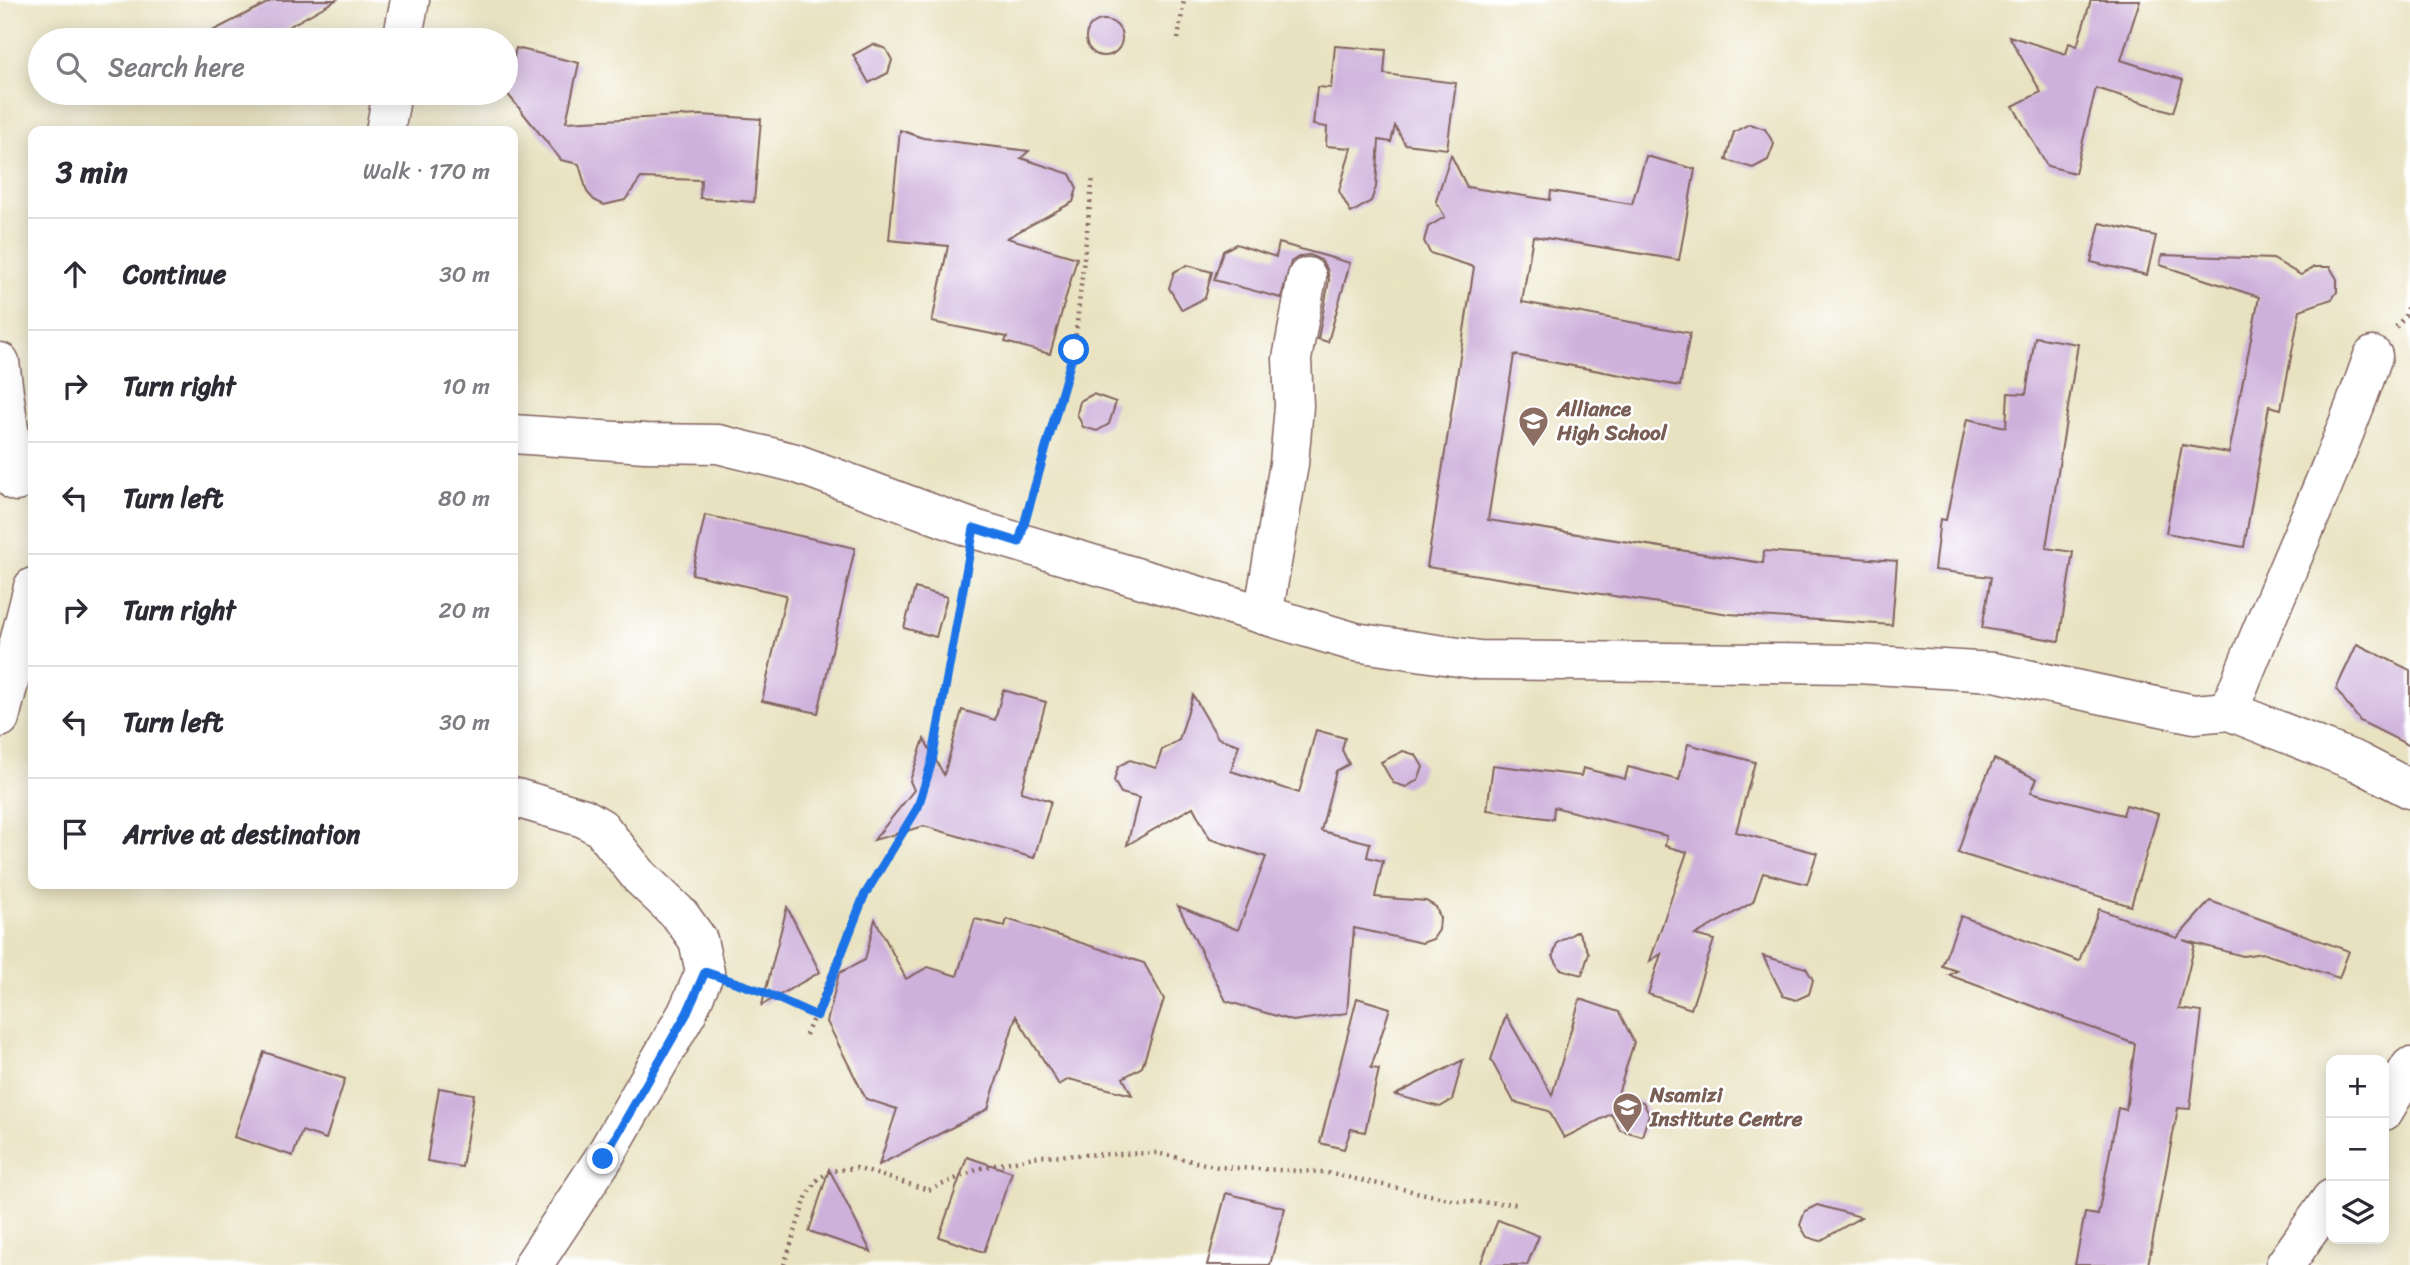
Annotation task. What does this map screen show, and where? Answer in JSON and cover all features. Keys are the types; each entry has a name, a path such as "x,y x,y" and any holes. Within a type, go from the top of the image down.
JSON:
{"street":[{"path":"404,28 410,0"},
{"path":"386,126 390,105"},
{"path":"1263,615 1289,464 1294,406 1292,359 1307,277"},
{"path":"2229,712 2270,606 2342,446 2373,356"},
{"path":"0,362 17,482"},
{"path":"518,434 645,443 718,444 795,463 974,528 1355,642 1479,660 1857,664 1994,672 2194,714 2229,712 2346,757 2410,789"},
{"path":"0,718 28,607"},
{"path":"518,798 584,818 601,828 640,877 680,915 704,956 705,972 687,1013 603,1159 533,1265"},
{"path":"2389,1103 2410,1067"},
{"path":"2285,1265 2326,1206"}],"path":[{"path":"1178,39 1184,0"},
{"path":"1019,542 1074,350 1094,176"},
{"path":"806,1035 817,1016 864,896 918,807 932,761 974,528"},
{"path":"705,972 761,991 817,1016"},
{"path":"784,1265 807,1195 816,1181 830,1171 856,1168 929,1190 981,1168 1038,1156 1157,1153 1218,1167 1323,1172 1458,1201 1517,1204"}],"building":[{"path":"273,0 336,0 286,28 218,28"},
{"path":"2091,0 2140,0 2121,60 2183,80 2173,112 2096,88 2075,173 2047,166 2013,106 2041,92 2009,36 2066,54 2069,43 2077,46"},
{"path":"1104,20 1117,25 1122,38 1117,51 1104,56 1091,51 1086,38 1091,25"},
{"path":"873,44 886,49 892,60 888,73 869,83 853,55"},
{"path":"1335,46 1386,50 1384,74 1456,83 1447,149 1405,144 1395,126 1391,142 1379,140 1376,187 1371,201 1351,213 1339,191 1351,148 1326,146 1327,127 1313,125 1317,87 1331,88"},
{"path":"518,48 579,63 566,122 701,115 761,119 754,202 700,198 701,180 641,178 625,200 604,205 594,200 587,192 579,164 561,160 517,105"},
{"path":"1749,124 1765,129 1774,144 1768,160 1753,168 1726,160 1734,132"},
{"path":"900,130 923,138 1029,151 1021,158 1070,174 1077,188 1073,202 1007,238 1077,258 1050,354 1005,342 1007,337 932,322 948,246 889,240"},
{"path":"1451,155 1467,187 1550,200 1551,191 1632,204 1646,156 1695,169 1679,260 1533,236 1522,302 1690,333 1680,386 1514,355 1488,520 1763,563 1764,551 1897,561 1892,625 1729,614 1427,567 1474,267 1430,253 1424,241 1428,227 1445,217 1436,201"},
{"path":"2100,223 2156,236 2147,275 2091,262"},
{"path":"1279,243 1350,263 1328,342 1318,339 1329,280 1327,269 1321,260 1310,255 1300,256 1291,262 1281,298 1214,280 1223,251 1236,244 1276,257"},
{"path":"2162,255 2273,259 2301,275 2314,267 2330,267 2337,279 2337,292 2332,299 2300,310 2281,409 2269,406 2244,547 2166,533 2182,445 2229,453 2259,297 2160,265"},
{"path":"1187,265 1212,272 1205,298 1182,310 1169,288 1174,272"},
{"path":"2035,337 2078,344 2046,548 2073,552 2059,641 1982,628 1991,577 1934,570 1940,519 1946,520 1967,419 2006,427 2008,393 2026,394"},
{"path":"1093,394 1116,402 1109,424 1097,431 1083,427 1077,414 1080,401"},
{"path":"705,515 855,548 818,713 762,701 786,595 692,574"},
{"path":"915,588 947,597 936,637 904,628"},
{"path":"2357,644 2410,670 2410,746 2360,721 2336,689"},
{"path":"1003,690 1046,702 1021,792 1051,801 1034,858 924,826 874,840 914,790 910,781 924,739 944,775 962,710 995,720"},
{"path":"1193,695 1218,738 1239,745 1231,771 1299,793 1316,730 1345,738 1342,750 1349,764 1336,771 1321,831 1370,843 1367,857 1383,861 1375,897 1426,901 1436,907 1440,918 1439,930 1433,939 1422,943 1354,928 1347,1013 1293,1021 1226,1001 1178,906 1238,930 1266,857 1210,839 1193,807 1127,845 1139,798 1121,793 1114,781 1118,767 1130,760 1156,768 1162,750 1179,740"},
{"path":"1688,744 1755,762 1736,832 1817,853 1807,884 1763,873 1753,902 1695,935 1714,940 1691,1009 1648,994 1661,954 1650,961 1687,852 1665,846 1667,836 1554,807 1553,819 1487,810 1493,765 1581,776 1583,768 1625,779 1628,767 1679,780"},
{"path":"1403,751 1416,755 1423,767 1418,780 1406,787 1393,783 1381,762"},
{"path":"1994,759 2037,779 2031,792 2123,815 2126,805 2158,814 2131,906 1958,853 1971,811"},
{"path":"2210,901 2349,951 2339,978 2262,953 2243,956 2183,940 2195,944 2179,1009 2202,1012 2190,1109 2178,1108 2148,1265 2075,1265 2085,1213 2098,1215 2118,1108 2126,1110 2135,1044 1949,975 1957,971 1942,966 1961,916 2079,961 2099,909 2177,938"},
{"path":"787,907 820,972 762,1005"},
{"path":"875,919 906,979 928,967 957,976 975,919 1005,926 1007,919 1144,963 1164,999 1142,1067 1123,1078 1132,1095 1069,1079 1059,1085 1016,1016 988,1109 879,1165 897,1109 866,1099 827,1022 839,973 865,960"},
{"path":"1578,931 1589,953 1582,975 1560,969 1553,956 1557,943"},
{"path":"1763,956 1806,968 1813,980 1809,994 1796,1000 1783,996"},
{"path":"1357,998 1390,1008 1371,1068 1379,1069 1365,1132 1351,1129 1344,1149 1320,1143"},
{"path":"1580,999 1619,1012 1634,1042 1618,1094 1643,1102 1649,1114 1642,1136 1620,1130 1611,1114 1564,1138 1549,1111 1514,1102 1491,1060 1506,1015 1552,1095"},
{"path":"264,1052 345,1079 326,1139 302,1131 293,1156 234,1137"},
{"path":"1463,1060 1452,1100 1440,1107 1395,1095"},
{"path":"439,1088 474,1094 462,1167 427,1161"},
{"path":"967,1157 1012,1172 984,1252 939,1237"},
{"path":"829,1169 852,1214 871,1252 809,1231"},
{"path":"1226,1193 1285,1208 1270,1265 1207,1265"},
{"path":"1817,1205 1861,1217 1820,1241 1807,1237 1800,1225 1805,1211"},
{"path":"1498,1220 1539,1236 1527,1265 1480,1265"}],"place":[{"name":"Alliance High School","path":"1534,448"},
{"name":"Nsamizi Institute Centre","path":"1627,1134"}],"route":[{"path":"603,1159 687,1013 705,972 761,991 817,1016 864,896 918,807 932,761 974,528 1019,542 1074,350"}]}
